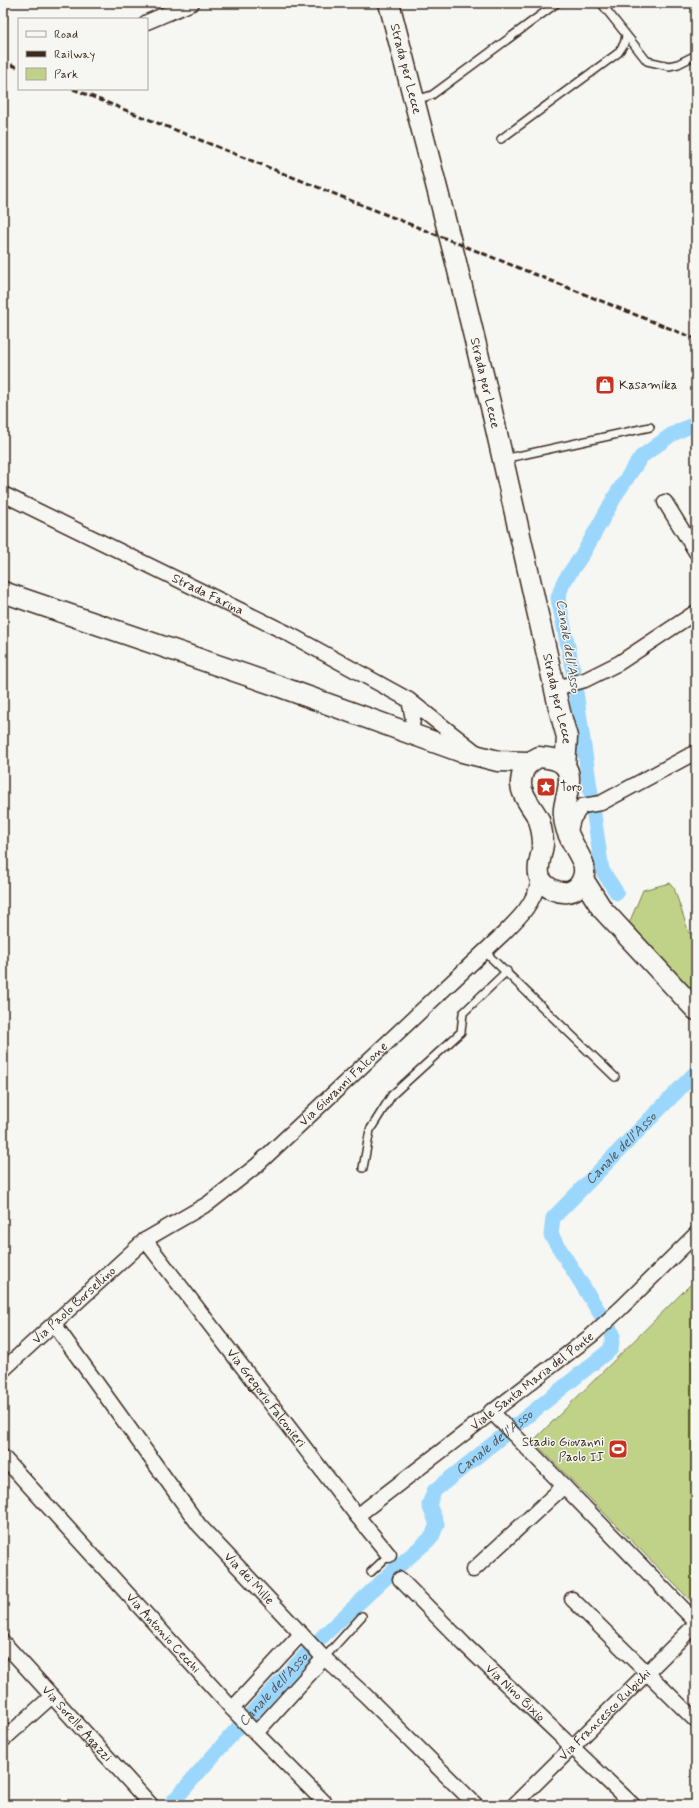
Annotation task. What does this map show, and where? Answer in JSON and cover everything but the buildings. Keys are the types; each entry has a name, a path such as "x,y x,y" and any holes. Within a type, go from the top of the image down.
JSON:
{"main road":[{"name":"Strada per Lecce","path":"390,3 414,101 456,258 503,459 561,686 560,712 567,737 565,766 569,777 564,809 565,823 569,836 583,864 571,888"},
{"path":"3,592 459,750 498,761 552,758 565,766"},
{"path":"560,712 555,737 548,748 523,771 520,784 524,795 540,822 543,844 539,870 540,879 546,886 571,888 602,908 696,1010"},
{"path":"459,750 520,784"}],"street":[{"path":"148,22 192,3"},
{"name":"Strada Farina","path":"3,494 287,633 409,700 480,755"},
{"path":"665,502 696,552"},
{"path":"561,686 585,680 619,663 696,612"},
{"path":"409,700 413,719 411,733"},
{"path":"569,836 573,819 582,806 601,804 696,752"},
{"name":"Via Giovanni Falcone","path":"145,1240 209,1203 256,1166 485,952 527,910 536,894 540,879"},
{"name":"Via Giovanni Falcone","path":"527,910 571,888"},
{"name":"Viale Santa Maria del Ponte","path":"357,1516 495,1416 592,1335 696,1234"},
{"name":"Via Paolo Borsellino","path":"3,1370 145,1240"},
{"name":"Via Gregorio Falconieri","path":"145,1240 357,1516 389,1555"},
{"name":"Via dei Mille","path":"54,1324 199,1525 323,1657 476,1805"},
{"path":"495,1416 696,1623"},
{"name":"Via Antonio Cecchi","path":"3,1457 234,1711 327,1805"},
{"path":"473,1570 564,1486"},
{"name":"Via Nino Bixio","path":"400,1579 464,1644 633,1805"},
{"path":"572,1599 696,1721"},
{"name":"Via Francesco Rubichi","path":"514,1805 647,1674 696,1623"},
{"path":"234,1711 303,1636"},
{"name":"Via Sorelle Agazzi","path":"3,1642 149,1804"},
{"path":"254,1732 323,1657"},
{"path":"3,1740 52,1696"}],"lane":[{"path":"414,101 432,94 557,3"},
{"path":"600,3 647,61 669,66 678,64 696,55"},
{"path":"501,139 618,53 624,44 626,36"},
{"path":"503,459 650,427"},
{"path":"485,952 507,971 615,1077"},
{"path":"363,1168 370,1130 392,1096 461,1032 463,1013 507,971"},
{"path":"372,1572 389,1555"},
{"path":"323,1657 362,1616"}],"green space":[{"path":"670,883 674,888 689,933 696,931 696,1001 627,928 643,890"},
{"name":"Stadio Giovanni Paolo II","path":"696,1279 696,1604 695,1605 533,1441"}],"waterway":[{"name":"Canale dell'Asso","path":"617,893 602,870 573,671 558,598 563,583 584,552 617,493 641,457 671,435 696,423"},
{"name":"Canale dell'Asso","path":"170,1805 235,1731 324,1635 432,1537 437,1524 429,1505 434,1491 611,1349 613,1334 551,1235 553,1218 696,1072"}],"railway":[{"path":"3,61 18,68"},
{"path":"75,90 696,339"}],"place":[{"name":"Kasamika","path":"605,385"},
{"name":"Toro","path":"546,787"},
{"name":"Stadio Giovanni Paolo II","path":"618,1449"}]}
